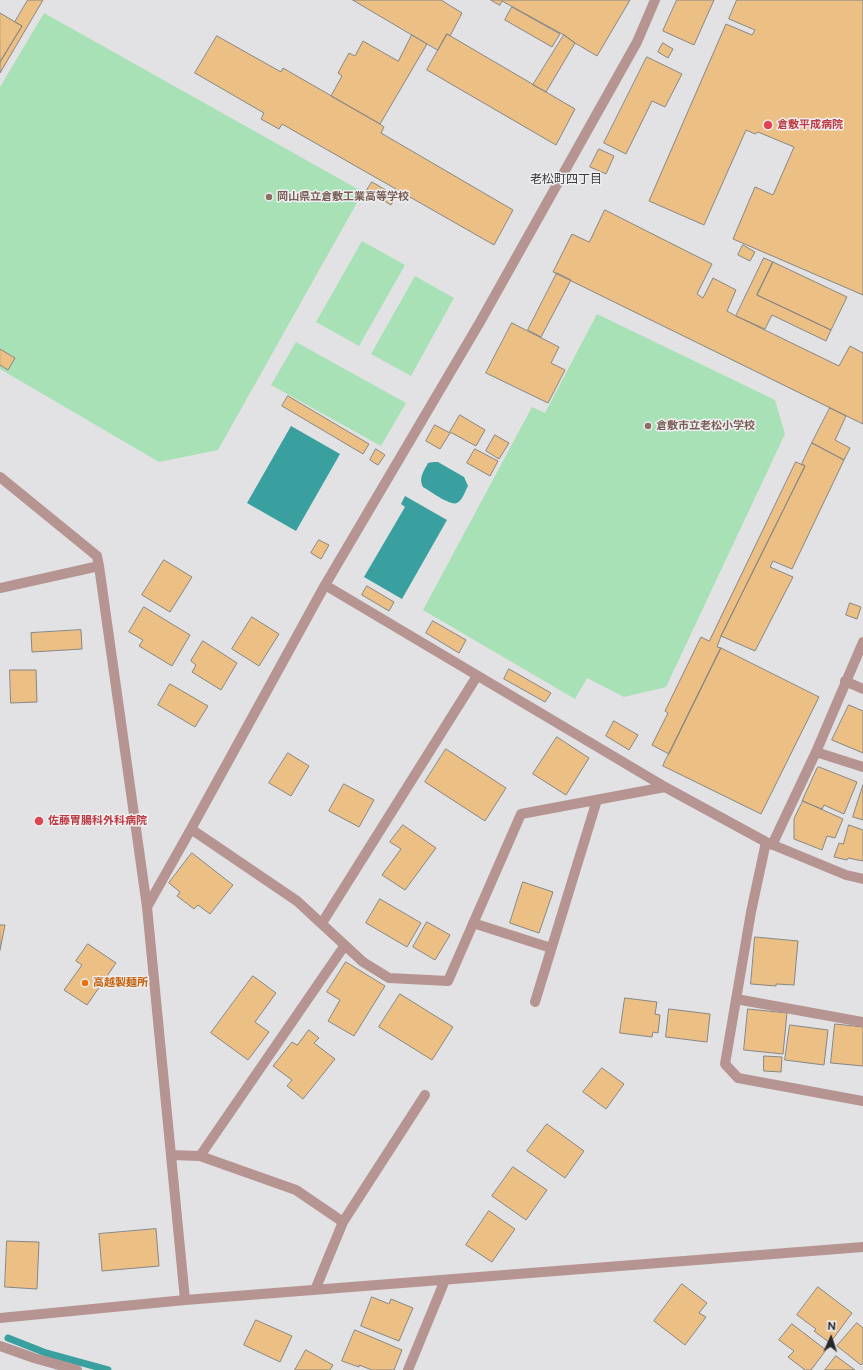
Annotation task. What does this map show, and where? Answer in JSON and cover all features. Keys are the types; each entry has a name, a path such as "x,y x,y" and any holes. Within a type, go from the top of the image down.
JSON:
{"street":[{"path":"147,907 325,585 480,322 637,42 655,0"},
{"path":"0,477 98,556 147,907 185,1300"},
{"path":"0,588 99,566"},
{"path":"325,585 665,787 769,844 846,875 863,879"},
{"path":"863,642 845,681 816,752 769,844 751,912 725,1064 738,1078 863,1101"},
{"path":"322,923 477,676"},
{"path":"845,681 863,689"},
{"path":"816,752 863,767"},
{"path":"191,829 297,901 364,962 389,978 448,981 521,814 665,787"},
{"path":"535,1002 597,800"},
{"path":"473,923 551,948"},
{"path":"200,1156 345,945"},
{"path":"736,999 863,1022"},
{"path":"315,1290 343,1222 425,1094"},
{"path":"171,1155 200,1156 296,1190 343,1222"},
{"path":"0,1318 185,1300 863,1247"},
{"path":"408,1370 445,1280"},
{"path":"0,1346 34,1358 77,1370"}],"green space":[{"path":"44,13 363,192 218,450 159,462 0,369 0,87"},
{"path":"362,241 405,265 359,346 316,322"},
{"path":"415,276 454,298 411,376 371,354"},
{"path":"597,314 775,400 785,434 666,687 624,697 587,678 575,699 423,610 532,407 545,413"},
{"path":"296,342 406,403 381,446 271,385"}],"water":[{"path":"291,426 340,454 296,531 247,503"},
{"path":"438,462 464,477 468,486 459,502 454,503 445,500 423,487 421,481 422,475 428,463"},
{"path":"405,496 447,520 402,599 364,577 405,507 401,504"}],"building":[{"path":"28,0 43,0 0,73 0,62 22,26 15,22"},
{"path":"353,0 441,0 462,13 450,36 447,34 438,50"},
{"path":"491,0 630,0 597,56 564,35 502,1 500,5"},
{"path":"677,0 714,0 694,45 663,31"},
{"name":"倉敷平成病院","path":"737,0 863,0 863,295 733,239 755,187 773,195 794,147 758,132 755,134 746,130 704,225 649,201 726,24 752,35 755,30 729,19"},
{"path":"512,7 560,34 552,47 505,20"},
{"path":"0,13 22,26 0,62"},
{"path":"447,34 575,109 556,145 427,70"},
{"path":"412,35 427,44 380,124 331,96 342,76 338,73 349,53 355,56 363,41 398,61"},
{"path":"564,35 575,43 546,92 533,85"},
{"path":"217,36 281,72 283,68 380,124 384,127 381,133 513,210 494,245 282,124 279,129 261,119 264,113 195,73"},
{"path":"663,43 673,49 668,58 658,52"},
{"path":"647,57 682,74 665,107 652,101 626,154 604,143"},
{"path":"599,149 614,156 606,174 590,167"},
{"path":"372,182 396,196 391,205 367,190"},
{"path":"605,210 712,264 697,294 703,298 713,278 736,290 727,311 736,316 839,366 850,346 863,353 863,424 553,272 572,234 589,242"},
{"path":"743,245 755,252 750,261 738,255"},
{"path":"764,258 773,262 757,295 831,330 826,341 772,315 765,329 736,316"},
{"path":"773,262 847,297 831,330 757,295"},
{"path":"557,273 571,280 541,337 528,330"},
{"path":"512,323 559,347 551,363 565,370 548,403 486,373"},
{"path":"0,349 15,358 8,370 0,365"},
{"path":"288,396 369,444 363,454 282,406"},
{"path":"830,408 846,416 835,440 850,448 844,460 812,443"},
{"path":"460,415 485,430 476,446 450,432"},
{"path":"435,425 450,433 440,449 426,441"},
{"path":"495,435 509,443 499,459 486,451"},
{"path":"812,443 844,460 792,569 773,561 770,567 793,577 755,651 721,636 805,466 802,464"},
{"path":"376,449 385,455 378,465 370,460"},
{"path":"475,449 498,461 490,476 467,463"},
{"path":"796,462 805,466 721,636 717,647 721,648 669,754 652,745 668,713 665,711 701,637 709,641"},
{"path":"319,540 329,545 321,559 311,553"},
{"path":"164,560 192,577 170,612 142,595"},
{"path":"367,586 394,602 389,611 362,595"},
{"path":"850,603 861,607 857,619 846,615"},
{"path":"144,607 190,635 172,666 139,646 143,640 129,632"},
{"path":"252,617 279,634 259,666 232,649"},
{"path":"433,621 466,640 459,653 426,633"},
{"path":"81,630 82,649 32,652 31,633"},
{"path":"203,641 237,663 221,690 192,672 196,665 191,661"},
{"path":"721,648 819,697 761,814 663,766"},
{"path":"509,669 551,693 545,702 504,679"},
{"path":"10,670 36,670 37,702 11,703"},
{"path":"170,684 208,706 195,727 158,705"},
{"path":"849,705 863,711 863,753 832,740"},
{"path":"614,721 638,735 629,750 606,736"},
{"path":"557,737 589,758 566,795 533,774"},
{"path":"446,749 506,788 485,821 425,782"},
{"path":"288,753 309,766 291,796 269,783"},
{"path":"819,767 857,782 844,814 824,805 822,809 802,801 817,768"},
{"path":"344,784 374,800 359,827 329,811"},
{"path":"863,785 863,820 853,817"},
{"path":"803,801 843,819 835,838 827,836 822,850 794,839 794,819"},
{"path":"403,825 436,848 405,890 382,875 401,849 390,842"},
{"path":"849,825 863,830 863,861 834,857 839,843 843,844"},
{"path":"192,853 233,885 210,914 198,905 194,909 177,896 180,892 169,883"},
{"path":"523,882 553,892 539,933 510,923"},
{"path":"380,899 421,923 407,947 366,923"},
{"path":"427,922 450,935 435,960 413,947"},
{"path":"0,925 5,925 0,950"},
{"path":"755,937 798,941 794,985 776,984 776,986 751,984"},
{"path":"88,944 116,963 87,1005 64,990 82,965 76,961"},
{"path":"346,962 385,986 354,1036 328,1021 340,1000 327,992"},
{"path":"253,976 276,993 255,1022 269,1032 248,1060 211,1033"},
{"path":"400,994 453,1027 432,1060 379,1027"},
{"path":"625,998 657,1002 655,1014 660,1015 658,1033 653,1032 652,1037 620,1033"},
{"path":"669,1009 710,1014 707,1042 666,1037"},
{"path":"748,1009 787,1013 783,1054 744,1050"},
{"path":"835,1024 863,1027 863,1066 831,1063"},
{"path":"790,1025 828,1030 824,1065 785,1060"},
{"path":"309,1030 319,1038 314,1043 335,1059 303,1099 287,1086 292,1080 273,1066 292,1042 297,1045"},
{"path":"764,1056 782,1057 781,1072 764,1071"},
{"path":"602,1068 624,1084 606,1109 583,1092"},
{"path":"547,1124 584,1151 565,1178 527,1151"},
{"path":"513,1167 547,1190 526,1220 492,1196"},
{"path":"489,1211 515,1229 492,1262 466,1245"},
{"path":"156,1229 159,1266 102,1271 99,1234"},
{"path":"7,1241 39,1242 37,1289 5,1287"},
{"path":"682,1284 707,1303 699,1313 706,1317 685,1345 654,1321"},
{"path":"818,1287 852,1313 830,1343 814,1331 816,1329 797,1315"},
{"path":"372,1297 389,1304 391,1299 413,1308 399,1341 361,1326"},
{"path":"256,1320 292,1336 280,1362 244,1345"},
{"path":"857,1323 863,1328 863,1363 861,1365 837,1346"},
{"path":"792,1324 826,1350 811,1370 805,1370 788,1357 794,1351 779,1340"},
{"path":"355,1330 402,1350 394,1370 372,1370 342,1361"},
{"path":"306,1350 333,1365 330,1370 295,1370"},
{"path":"836,1356 855,1370 825,1370"}],"waterway":[{"path":"8,1338 46,1353 108,1370"}],"place":[{"name":"倉敷平成病院","path":"768,125"},
{"name":"岡山県立倉敷工業高等学校","path":"269,197"},
{"name":"倉敷市立老松小学校","path":"648,426"},
{"name":"佐藤胃腸科外科病院","path":"39,821"},
{"name":"高越製麺所","path":"85,983"}],"district":[{"name":"老松町四丁目","path":"566,179"}]}
